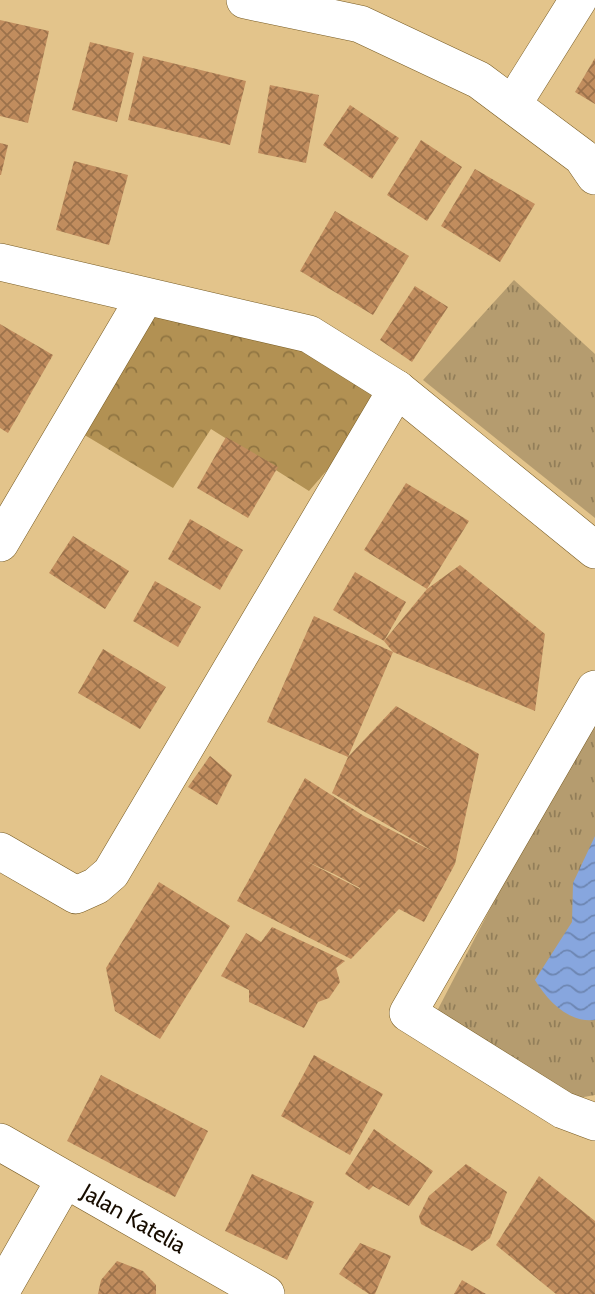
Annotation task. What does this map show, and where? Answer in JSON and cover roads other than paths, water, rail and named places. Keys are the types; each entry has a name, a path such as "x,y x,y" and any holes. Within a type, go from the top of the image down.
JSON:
{"street":[{"path":"245,0 360,24 478,80 582,157 595,176"},
{"path":"513,104 578,0"},
{"path":"0,262 309,334 397,389 595,550"},
{"path":"0,543 145,297"},
{"path":"0,851 76,895 96,886 111,873 397,389"},
{"path":"595,689 408,1013 563,1110 595,1122"},
{"name":"Jalan Katelia","path":"0,1142 64,1181 214,1281 266,1294"},
{"path":"0,1293 64,1181"}],"water":[{"path":"595,836 595,1020 585,1020 560,1009 546,996 535,980 572,922 573,883"}]}
